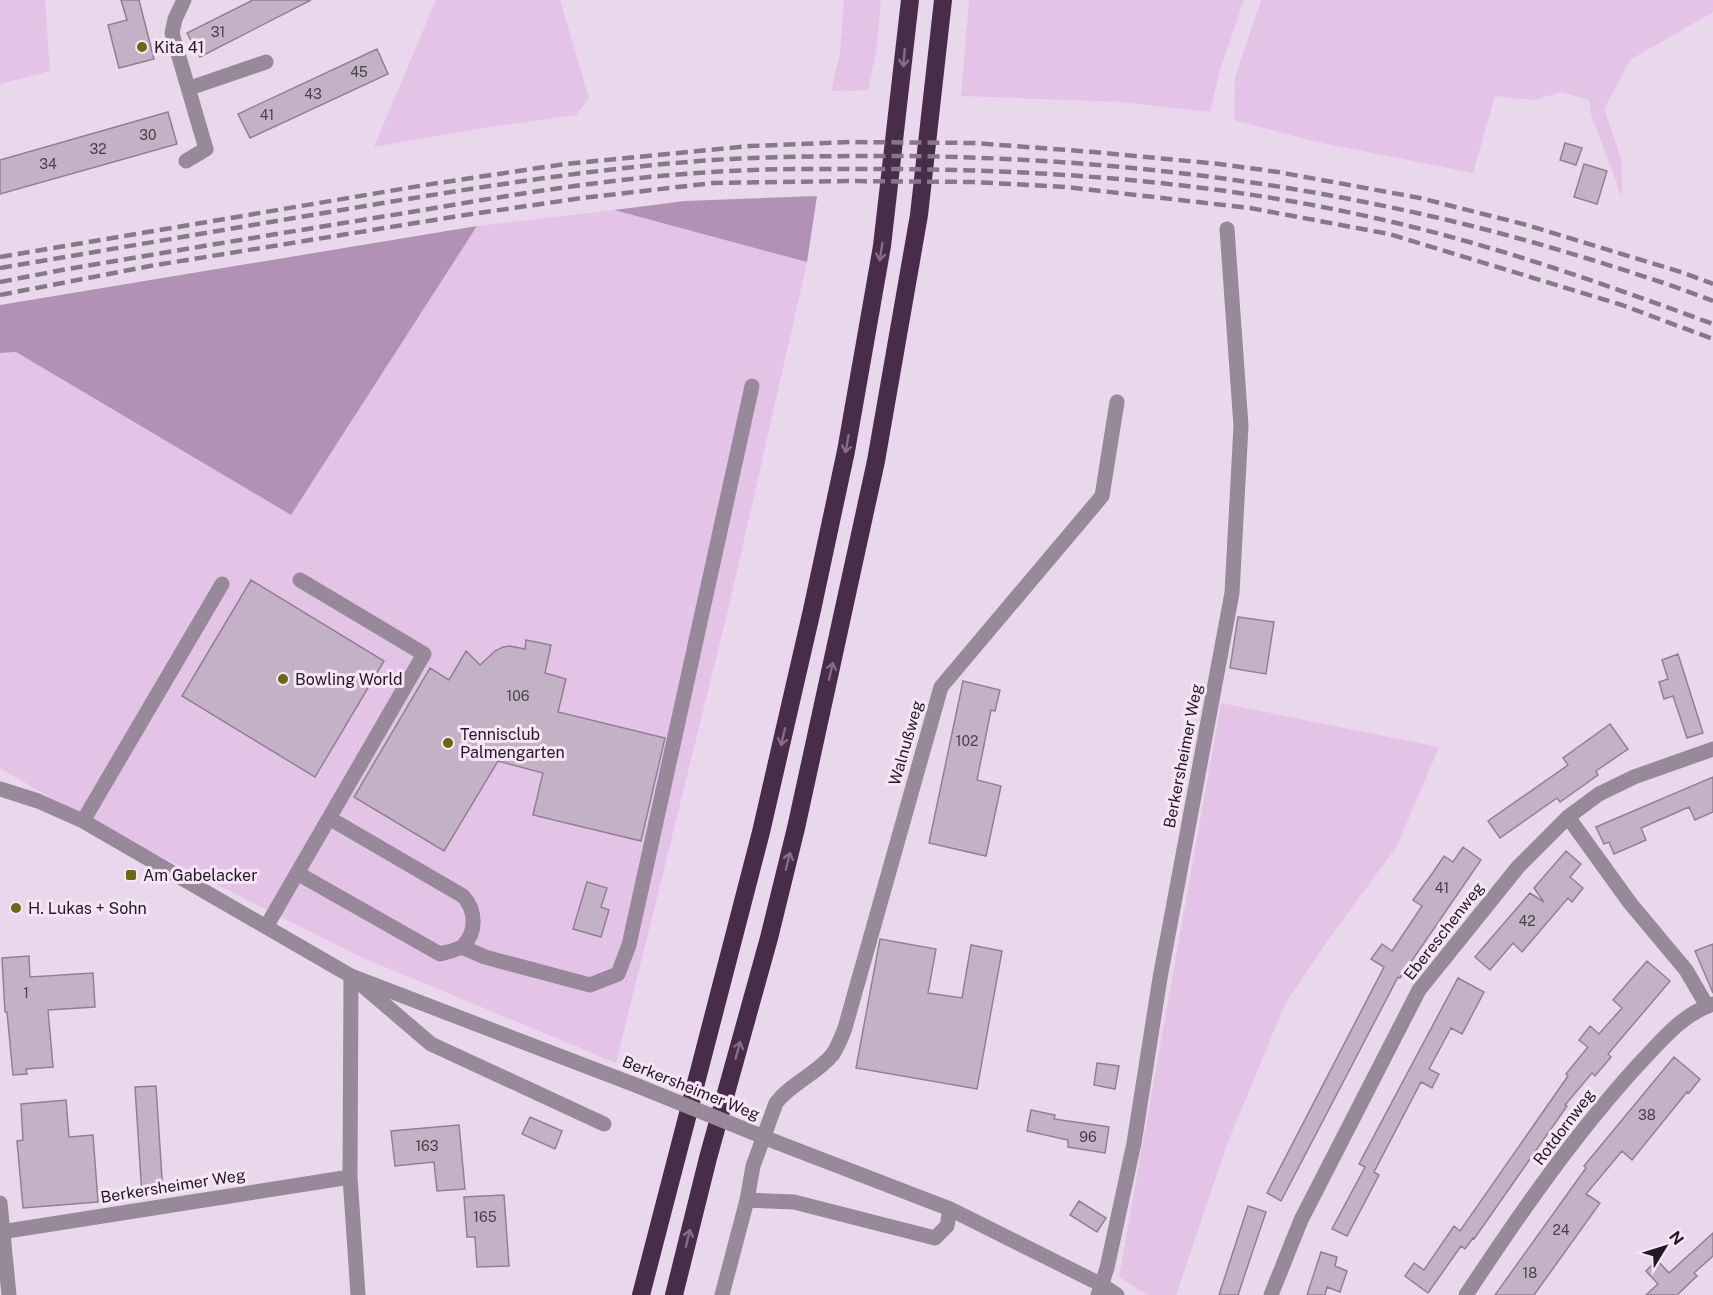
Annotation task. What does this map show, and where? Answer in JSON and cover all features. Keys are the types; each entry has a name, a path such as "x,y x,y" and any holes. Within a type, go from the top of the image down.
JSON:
{"highway":[{"path":"641,1295 761,832 810,621 843,462 882,246 910,0"},
{"path":"674,1295 796,828 876,461 919,215 943,0"}],"street":[{"path":"184,0 175,19 172,33 190,87 206,149 186,161"},
{"path":"190,87 266,62"},
{"name":"Berkersheimer Weg","path":"1100,1290 1134,1143 1160,978 1232,593 1241,426 1227,229"},
{"path":"462,947 485,957 590,985 618,974 629,945 752,386"},
{"name":"Walnußweg","path":"747,1200 753,1166 770,1115 781,1096 833,1053 845,1028 941,687 1102,496 1118,402"},
{"path":"266,927 424,654 300,580"},
{"path":"83,821 222,584"},
{"name":"Ebereschenweg","path":"1271,1295 1301,1220 1419,990 1518,867 1568,817 1599,794 1634,777 1713,749"},
{"name":"Berkersheimer Weg","path":"0,789 38,801 83,821 351,976 950,1209 1100,1290 1117,1295"},
{"path":"1568,817 1630,903 1686,970 1710,1005"},
{"path":"297,873 440,954 462,947 473,930 475,925 468,901 463,896 329,818"},
{"path":"351,976 431,1044 604,1124"},
{"path":"351,976 350,1177 358,1295"},
{"name":"Rotdornweg","path":"1466,1295 1522,1211 1611,1095 1677,1023 1710,1005"},
{"name":"Berkersheimer Weg","path":"2,1232 350,1177"},
{"path":"722,1295 747,1200 794,1203 935,1238 947,1226 950,1209"},
{"path":"0,1205 9,1295"}],"shaded area":[{"path":"0,0 45,0 50,71 0,84"},
{"path":"436,0 560,0 589,98 576,115 476,129 374,147"},
{"path":"844,0 881,0 876,53 868,90 831,91 840,53"},
{"path":"969,0 1244,0 1220,70 1210,112 1122,102 961,96"},
{"path":"1261,0 1713,0 1713,12 1630,60 1604,109 1622,161 1622,198 1591,114 1589,100 1562,92 1534,100 1495,96 1473,173 1317,142 1234,120 1235,77"},
{"path":"817,196 807,262 614,210 685,201"},
{"path":"614,210 807,262 729,606 616,1063 361,957 88,820 0,768 0,353 16,352 291,515 477,226"},
{"path":"477,226 291,515 16,352 0,353 0,305"},
{"path":"1221,703 1439,747 1397,846 1328,940 1285,1004 1228,1142 1176,1295 1147,1295 1119,1277"}],"building":[{"path":"121,0 139,0 154,59 119,68 108,25 127,20"},
{"path":"253,0 311,0 200,57 187,33"},
{"path":"377,49 388,74 250,138 238,114"},
{"path":"168,112 177,144 0,194 0,160"},
{"path":"1565,143 1582,148 1576,165 1560,160"},
{"path":"1584,164 1607,171 1597,204 1574,197"},
{"name":"Bowling World","path":"251,580 384,661 315,777 182,696"},
{"path":"1238,617 1274,622 1266,674 1230,668"},
{"path":"526,640 551,645 545,673 566,679 558,712 665,738 641,841 533,815 543,773 498,761 444,851 354,797 430,668 449,680 466,651 480,665 503,647 525,649"},
{"path":"1678,654 1703,733 1687,738 1673,696 1664,699 1659,682 1668,679 1662,660"},
{"path":"963,681 1000,690 995,711 991,710 977,780 1001,786 986,856 929,843"},
{"path":"1610,724 1628,749 1596,771 1598,775 1560,802 1557,798 1500,838 1488,821 1568,765 1563,758"},
{"path":"1713,777 1713,812 1695,820 1689,807 1641,828 1646,840 1614,854 1609,842 1604,844 1596,827"},
{"path":"1463,847 1481,860 1400,978 1398,977 1281,1201 1267,1193 1384,967 1371,959 1382,944 1392,951 1422,906 1413,900 1444,856 1453,862"},
{"path":"1566,851 1581,864 1570,877 1583,888 1572,902 1568,898 1522,952 1513,943 1490,970 1475,957 1530,893 1544,902 1534,888"},
{"path":"587,882 607,888 601,907 609,910 601,937 573,929"},
{"path":"880,939 936,949 928,993 962,998 971,945 1002,951 977,1089 856,1068"},
{"path":"1713,944 1713,993 1695,951"},
{"path":"29,956 30,977 93,973 95,1007 48,1010 53,1067 26,1069 27,1074 13,1075 7,1012 5,1012 2,958"},
{"path":"1647,961 1670,981 1608,1054 1611,1057 1595,1076 1592,1073 1565,1105 1567,1106 1474,1239 1465,1249 1461,1246 1428,1293 1405,1276 1414,1263 1424,1270 1454,1226 1460,1231 1568,1076 1566,1074 1588,1047 1579,1040 1590,1026 1599,1034 1622,1008 1613,1000"},
{"path":"1458,978 1484,992 1462,1034 1451,1028 1429,1069 1439,1074 1432,1088 1421,1082 1374,1172 1379,1175 1347,1236 1332,1229 1365,1167 1359,1164"},
{"path":"1674,1057 1700,1079 1632,1160 1622,1151 1586,1194 1600,1203 1534,1295 1495,1295 1586,1168 1584,1166"},
{"path":"1097,1063 1119,1066 1115,1089 1094,1085"},
{"path":"156,1086 163,1194 142,1196 135,1087"},
{"path":"66,1100 69,1137 93,1135 98,1202 23,1208 17,1141 23,1140 21,1104"},
{"path":"1031,1110 1055,1115 1054,1119 1109,1127 1105,1153 1068,1147 1068,1140 1027,1131"},
{"path":"530,1117 562,1131 555,1149 522,1134"},
{"path":"459,1125 465,1189 437,1191 434,1162 395,1166 391,1131"},
{"path":"504,1195 509,1266 477,1267 475,1237 467,1237 464,1197"},
{"path":"1079,1201 1106,1218 1097,1232 1070,1215"},
{"path":"1248,1206 1266,1212 1238,1295 1219,1295"},
{"path":"1713,1233 1713,1256 1694,1273 1697,1276 1677,1295 1646,1295 1658,1284 1646,1271 1657,1260 1669,1273"},
{"path":"1321,1252 1337,1257 1335,1266 1347,1271 1340,1292 1327,1287 1325,1295 1307,1295"}],"railway":[{"path":"0,257 425,185 565,164 750,146 851,142 974,143 1219,164 1278,172 1420,198 1527,225 1713,284"},
{"path":"0,268 396,201 569,175 724,159 900,156 988,158 1162,171 1334,196 1505,235 1589,259 1713,301"},
{"path":"0,282 486,199 599,183 756,170 950,170 1134,180 1255,195 1375,218 1504,252 1588,279 1713,324"},
{"path":"0,295 150,266 582,198 713,183 973,182 1066,187 1250,208 1389,234 1622,305 1713,339"}],"place":[{"name":"Kita 41","path":"142,47"},
{"name":"Bowling World","path":"283,679"},
{"name":"Tennisclub Palmengarten","path":"448,743"},
{"name":"Am Gabelacker","path":"131,875"},
{"name":"H. Lukas + Sohn","path":"16,908"}]}
